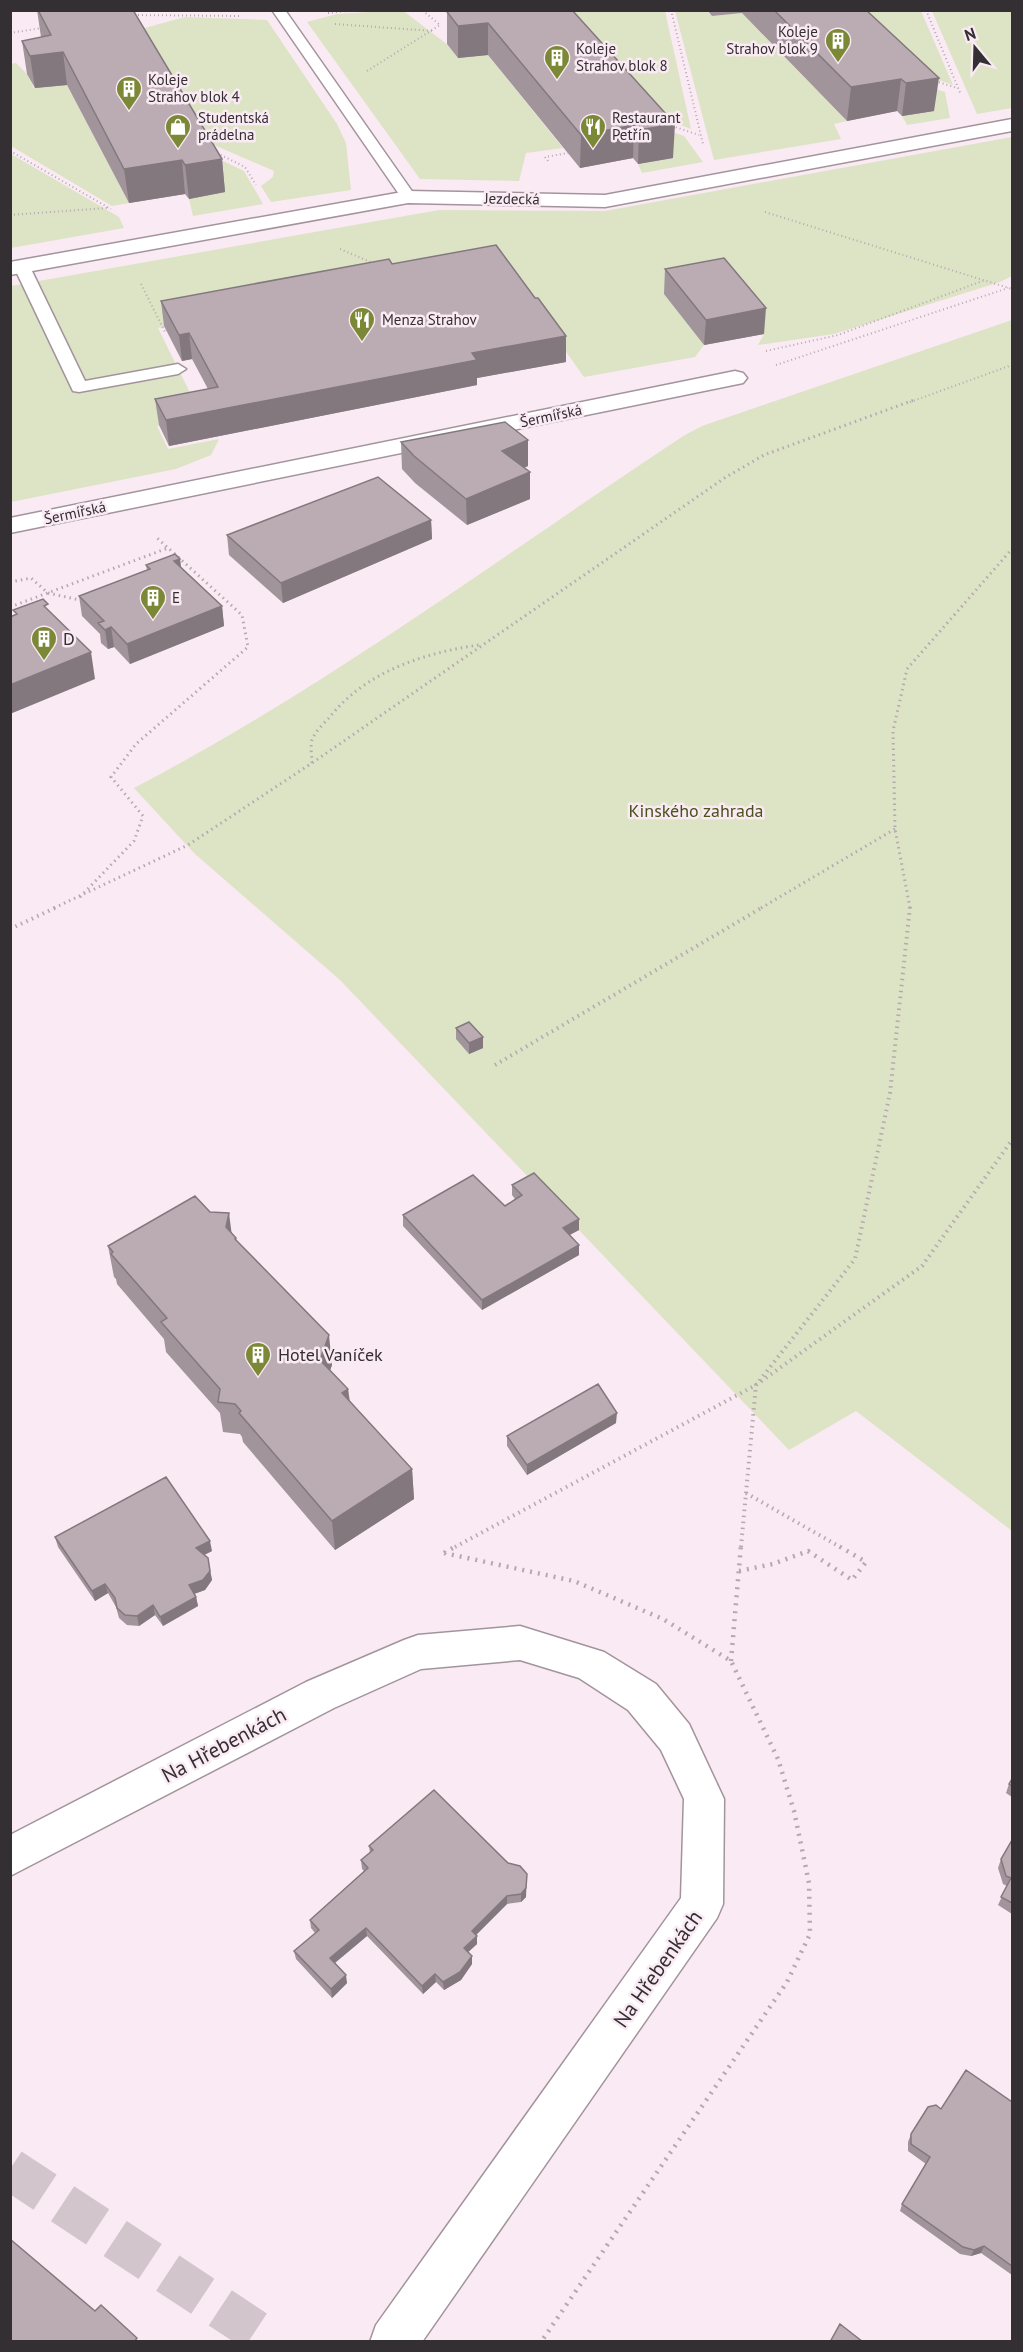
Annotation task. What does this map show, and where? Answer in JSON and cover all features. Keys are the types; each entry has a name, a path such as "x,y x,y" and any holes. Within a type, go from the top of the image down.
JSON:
{"street":[{"name":"Jezdecká","path":"16,268 408,197 605,201 1012,125"},
{"name":"Šermířská","path":"10,526 735,378"},
{"name":"Na Hřebenkách","path":"10,1857 320,1695 418,1652 520,1643 590,1664 642,1697 675,1737 704,1799 702,1904 393,2342"}],"lane":[{"path":"280,14 408,197"},
{"path":"16,268 79,387 178,369"}],"path":[{"path":"128,15 280,14 354,10"},
{"path":"335,91 440,25 422,10"},
{"path":"926,10 977,132"},
{"path":"280,14 333,24 433,31"},
{"path":"10,33 46,28"},
{"path":"927,79 957,88"},
{"path":"666,124 700,135"},
{"path":"10,151 161,242"},
{"path":"215,152 245,167"},
{"path":"10,215 108,208"},
{"path":"735,378 1012,288"},
{"path":"161,324 173,322"},
{"path":"10,929 188,845 312,764 480,645 726,477 764,455 1012,365"},
{"path":"77,899 134,841 143,816 111,777 136,744 248,647 242,615 161,540 106,507"},
{"path":"10,607 168,548"},
{"path":"541,2342 787,1982 810,1934 809,1883 794,1811 778,1759 731,1661 756,1385 855,1259 890,1093 910,906 895,829 893,731 907,669 1012,549"},
{"path":"10,582 31,578 48,593 87,602"},
{"path":"312,764 312,740 331,712 357,690 408,662 451,648 480,645"},
{"path":"495,1065 895,829"},
{"path":"731,1661 663,1618 574,1581 444,1553 756,1385 922,1266 1012,1143"},
{"path":"739,1571 773,1564 808,1551 852,1580 866,1562 746,1494"}],"green space":[{"path":"402,10 448,45 458,58 488,55 563,148 526,153 519,181 420,179 307,22 337,14"},
{"path":"543,11 665,11 691,129 625,104"},
{"path":"675,11 707,11 712,16 742,13 847,121 834,124 841,139 714,160"},
{"path":"829,11 921,11 953,85 881,60"},
{"path":"932,11 1012,11 1012,108 977,114"},
{"path":"185,17 267,20 337,124 346,143 351,190 271,202 261,186 273,177 274,171 191,135 130,32"},
{"path":"16,63 28,75 34,88 67,85 129,203 112,206 11,146 11,64"},
{"path":"900,78 945,92 950,118 907,125 902,116 934,110"},
{"path":"639,121 684,136 703,162 642,173 638,164 672,158"},
{"path":"1012,137 1012,276 1000,282 834,334 758,345 764,334 665,294 704,345 695,357 584,377 503,263 158,328 202,417 157,426 168,449 219,439 211,455 176,469 11,502 11,286 439,210 605,211"},
{"path":"200,150 244,171 263,204 193,216 189,199"},
{"path":"11,154 119,217 124,228 11,248"},
{"name":"Kinského zahrada","path":"1012,320 1012,1531 856,1411 789,1450 340,980 195,854 134,788 206,749 345,664 685,435 702,426"}],"building":[{"name":"Koleje Strahov blok 4","path":"38,10 133,10 222,159 185,165 182,160 124,169 63,52 30,56 22,41 51,35"},
{"path":"454,10 572,10 675,124 639,130 634,125 581,135 488,23 458,26 447,12"},
{"path":"774,10 866,10 939,78 906,83 901,79 851,87"},
{"name":"Menza Strahov","path":"496,245 566,336 472,353 477,360 166,420 155,399 218,387 189,333 179,335 161,301 389,259 392,264"},
{"path":"724,258 766,308 706,320 665,269"},
{"path":"505,422 528,440 502,451 530,472 466,499 414,456 401,442"},
{"path":"378,477 431,520 281,583 227,535"},
{"name":"E","path":"175,554 180,559 174,561 222,606 127,644 111,627 105,630 98,623 104,621 79,596 150,569 146,565"},
{"path":"43,599 48,604 44,606 91,652 10,685 10,617 17,614 13,610"},
{"path":"469,1022 483,1037 469,1043 456,1028"},
{"path":"534,1173 579,1219 563,1228 579,1245 482,1300 403,1215 473,1175 505,1206 522,1195 512,1185"},
{"name":"Hotel Vaníček","path":"195,1196 210,1212 229,1213 226,1227 235,1239 329,1335 320,1360 348,1389 342,1393 412,1469 332,1521 239,1413 241,1411 235,1404 218,1402 220,1389 161,1322 167,1318 111,1254 113,1252 108,1246"},
{"path":"598,1384 617,1413 527,1465 507,1436"},
{"path":"166,1477 210,1541 196,1548 208,1558 210,1571 203,1580 189,1585 196,1597 160,1617 153,1605 137,1616 125,1615 117,1608 115,1598 105,1584 92,1591 55,1537"},
{"path":"434,1790 508,1863 520,1866 527,1874 526,1888 521,1894 507,1896 472,1931 477,1936 464,1948 472,1956 460,1972 443,1982 435,1974 422,1986 366,1928 330,1958 346,1975 331,1989 294,1951 319,1930 310,1920 368,1868 361,1860 373,1850 369,1846"},
{"path":"1012,1840 1012,1903 1001,1897 1011,1878 1006,1876 1001,1859"},
{"path":"966,2070 1012,2102 1012,2266 984,2246 974,2250 963,2247 902,2204 930,2157 911,2144 911,2134 928,2107 936,2105 941,2109"},
{"path":"10,2239 95,2311 101,2305 137,2338 134,2342 10,2342"},
{"path":"840,2324 863,2342 830,2342"}],"tunnel":[{"path":"10,2169 272,2342"}],"place":[{"name":"Koleje Strahov blok 9","path":"838,64"},
{"name":"Koleje Strahov blok 8","path":"557,81"},
{"name":"Koleje Strahov blok 4","path":"129,112"},
{"name":"Studentská prádelna","path":"178,150"},
{"name":"Restaurant Petřín","path":"593,150"},
{"name":"Menza Strahov","path":"362,343"},
{"name":"E","path":"153,621"},
{"name":"D","path":"44,662"},
{"name":"Hotel Vaníček","path":"258,1378"}]}
